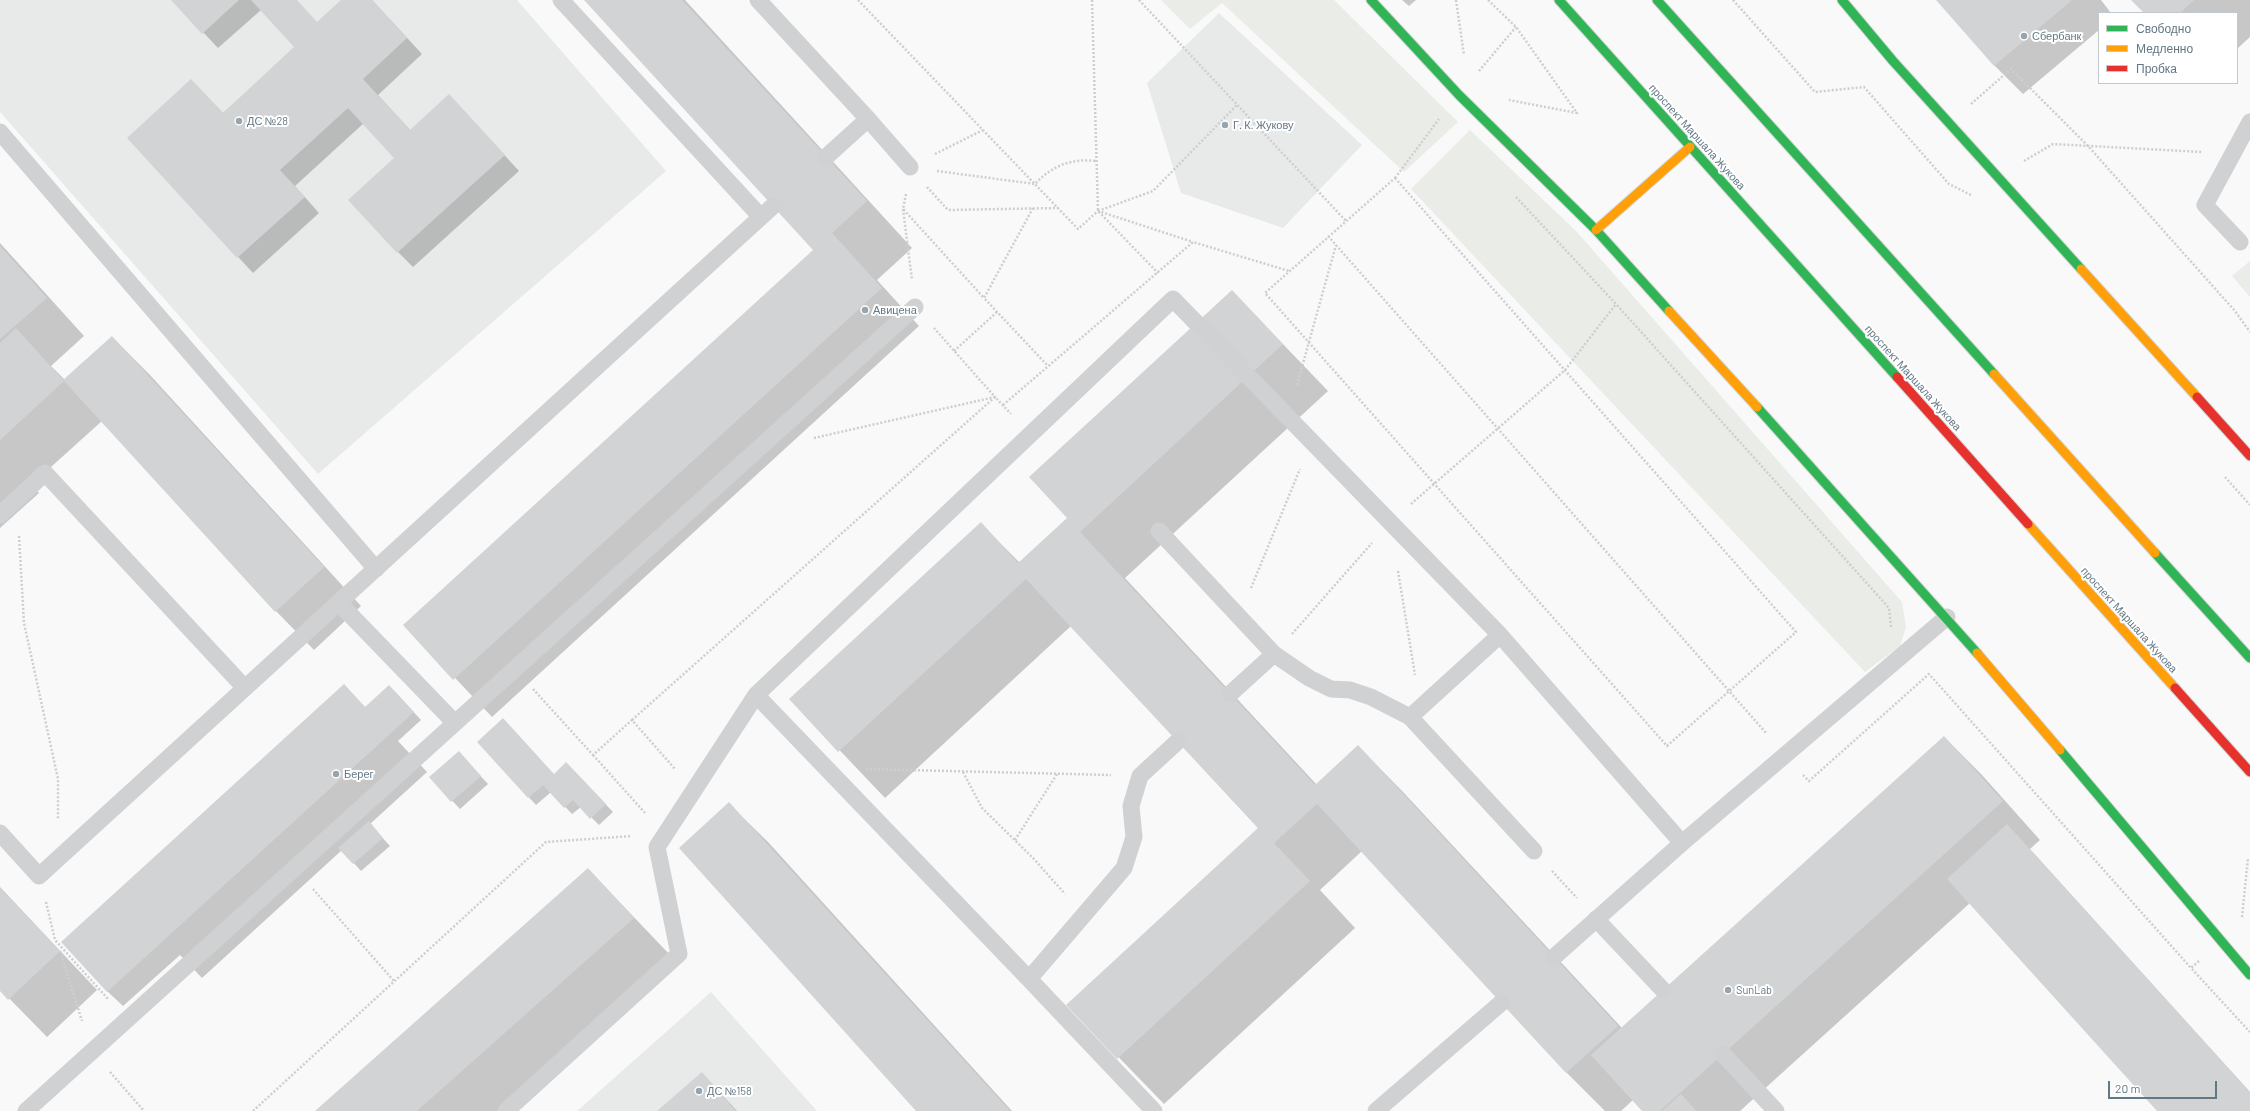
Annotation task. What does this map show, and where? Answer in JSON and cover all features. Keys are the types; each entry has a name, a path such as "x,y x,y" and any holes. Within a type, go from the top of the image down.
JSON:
{"street":[{"path":"1371,0 1459,95 1596,230 1947,617 2250,975"},
{"name":"проспект Маршала Жукова","path":"1558,0 2250,772"},
{"path":"1657,0 2250,658"},
{"path":"1842,0 1893,61 2250,456"},
{"path":"1596,230 1690,147"}],"lane":[{"path":"0,833 40,876 767,211 561,0"},
{"path":"758,0 868,119 910,167"},
{"path":"826,157 868,119"},
{"path":"2240,242 2204,205 2250,122"},
{"path":"0,132 376,569"},
{"path":"506,1111 679,954 657,847 756,695 1173,299 1500,635 1682,843"},
{"path":"26,1111 454,722 915,307"},
{"path":"0,515 46,473 245,688"},
{"path":"1158,531 1274,654 1309,678 1331,689 1350,690 1415,713 1534,851"},
{"path":"338,603 454,722"},
{"path":"1554,957 1682,843 1947,617"},
{"path":"1415,713 1500,635"},
{"path":"1230,694 1274,654"},
{"path":"756,695 1030,979 1154,1111"},
{"path":"1030,979 1124,868 1134,837 1131,806 1140,776 1177,742"},
{"path":"1596,919 1663,990"},
{"path":"1376,1111 1501,1004"},
{"path":"1723,1054 1776,1111"}],"path":[{"path":"858,0 1078,229 1098,211 1153,191 1237,105"},
{"path":"1092,0 1098,211 1158,272 1173,299"},
{"path":"1139,0 1346,221"},
{"path":"1456,0 1465,59"},
{"path":"1488,0 1516,27 1577,113 1508,100 1503,96"},
{"path":"1733,0 1815,92 1864,87 1949,184 1973,196"},
{"path":"1473,69 1477,74 1516,27"},
{"path":"1971,104 2011,69 2088,146 2235,311 2250,332"},
{"path":"1395,178 1796,632 1667,746 1265,292 1395,178 1441,117 1446,122"},
{"path":"910,167 983,130"},
{"path":"2021,163 2053,144 2233,154"},
{"path":"910,167 1035,184 1052,169 1062,164 1085,160 1096,161"},
{"path":"910,167 948,210 1058,208"},
{"path":"910,167 903,209 915,307 1030,435"},
{"path":"1515,196 1616,304 1889,608 1891,634"},
{"path":"984,298 1033,208"},
{"path":"903,209 1048,366"},
{"path":"1098,211 1193,242"},
{"path":"1328,236 1730,690 1808,781 1929,674 2192,968"},
{"path":"1288,416 1336,245"},
{"path":"1274,654 1390,522 1565,370 1616,304"},
{"path":"954,351 997,312"},
{"path":"808,439 996,397"},
{"path":"593,755 996,397"},
{"path":"1240,617 1311,441"},
{"path":"16,500 24,623 58,779 60,858"},
{"path":"1398,569 1415,713"},
{"path":"514,668 665,834"},
{"path":"632,720 695,790"},
{"path":"825,768 1140,776"},
{"path":"962,771 982,808 1015,840 1084,915"},
{"path":"1015,840 1057,774"},
{"path":"253,1111 546,842 665,834"},
{"path":"1534,851 1596,919"},
{"path":"40,876 55,940 127,1020"},
{"path":"320,897 394,981"},
{"path":"60,951 92,1051"},
{"path":"117,1081 144,1111"}],"shaded area":[{"path":"0,0 517,0 666,171 318,474 0,112"},
{"path":"1161,0 1334,0 1458,122 1404,172 1222,3 1190,29"},
{"path":"1219,13 1362,145 1283,228 1181,193 1147,83"},
{"path":"1470,130 1576,231 1902,602 1906,627 1900,646 1865,672 1411,189"},
{"path":"2250,261 2250,297 2232,276"},
{"path":"711,992 817,1111 577,1111"}],"building":[{"path":"171,0 239,0 202,34"},
{"name":"ДС №28","path":"251,0 297,0 317,22 341,0 372,0 407,38 363,79 410,130 449,94 505,155 397,253 348,200 394,158 348,108 280,170 305,197 237,258 127,138 191,79 223,113 294,47"},
{"path":"584,0 682,0 867,201 832,233 882,288 453,680 403,625 813,250"},
{"path":"1936,0 2072,0 1994,66"},
{"path":"2131,0 2194,0 2181,12 2143,12"},
{"path":"0,246 47,298 0,339"},
{"path":"1232,290 1283,344 1080,532 1315,785 1358,745 1618,1026 1566,1073 1317,804 1274,843 1310,881 1117,1059 1066,1005 1258,828 1026,579 838,752 789,699 981,522 1018,563 1067,518 1029,477"},
{"path":"16,328 63,380 112,336 324,567 275,612 64,381 0,440 0,343"},
{"path":"344,684 365,707 389,685 414,712 107,992 61,942"},
{"path":"503,718 554,774 566,762 606,804 590,819 573,800 564,808 543,785 528,798 477,742"},
{"path":"1944,736 2003,801 1660,1111 1642,1111 1591,1055"},
{"path":"459,751 481,776 451,802 429,777"},
{"path":"729,802 1010,1111 916,1111 679,848"},
{"path":"369,821 383,838 353,864 338,848"},
{"path":"2007,824 2250,1092 2250,1111 2157,1111 1947,879"},
{"path":"588,868 634,918 417,1111 315,1111"},
{"path":"0,888 60,951 8,1000 0,991"},
{"name":"ДС №158","path":"702,1072 736,1111 657,1111"},
{"path":"1681,1094 1696,1111 1662,1111"}],"traffic: fast":[{"path":"1371,0 1459,95 1596,230 1669,311"},
{"path":"1559,0 1897,377"},
{"path":"1657,0 1994,374"},
{"path":"1842,0 1893,61 2081,269"},
{"path":"1757,407 1977,653"},
{"path":"2155,553 2250,658"},
{"path":"2060,750 2250,975"}],"traffic: slow":[{"path":"1596,230 1690,147"},
{"path":"2081,269 2197,397"},
{"path":"1669,311 1757,407"},
{"path":"1994,374 2155,553"},
{"path":"2028,524 2175,688"},
{"path":"1977,653 2060,750"}],"traffic: jam":[{"path":"1897,377 2028,524"},
{"path":"2197,397 2250,456"},
{"path":"2175,688 2250,772"}],"place":[{"name":"Сбербанк","path":"2024,36"},
{"name":"ДС №28","path":"239,121"},
{"name":"Г. К. Жукову","path":"1225,125"},
{"name":"Авицена","path":"865,310"},
{"name":"Берег","path":"336,774"},
{"name":"SunLab","path":"1728,990"},
{"name":"ДС №158","path":"699,1091"}]}
